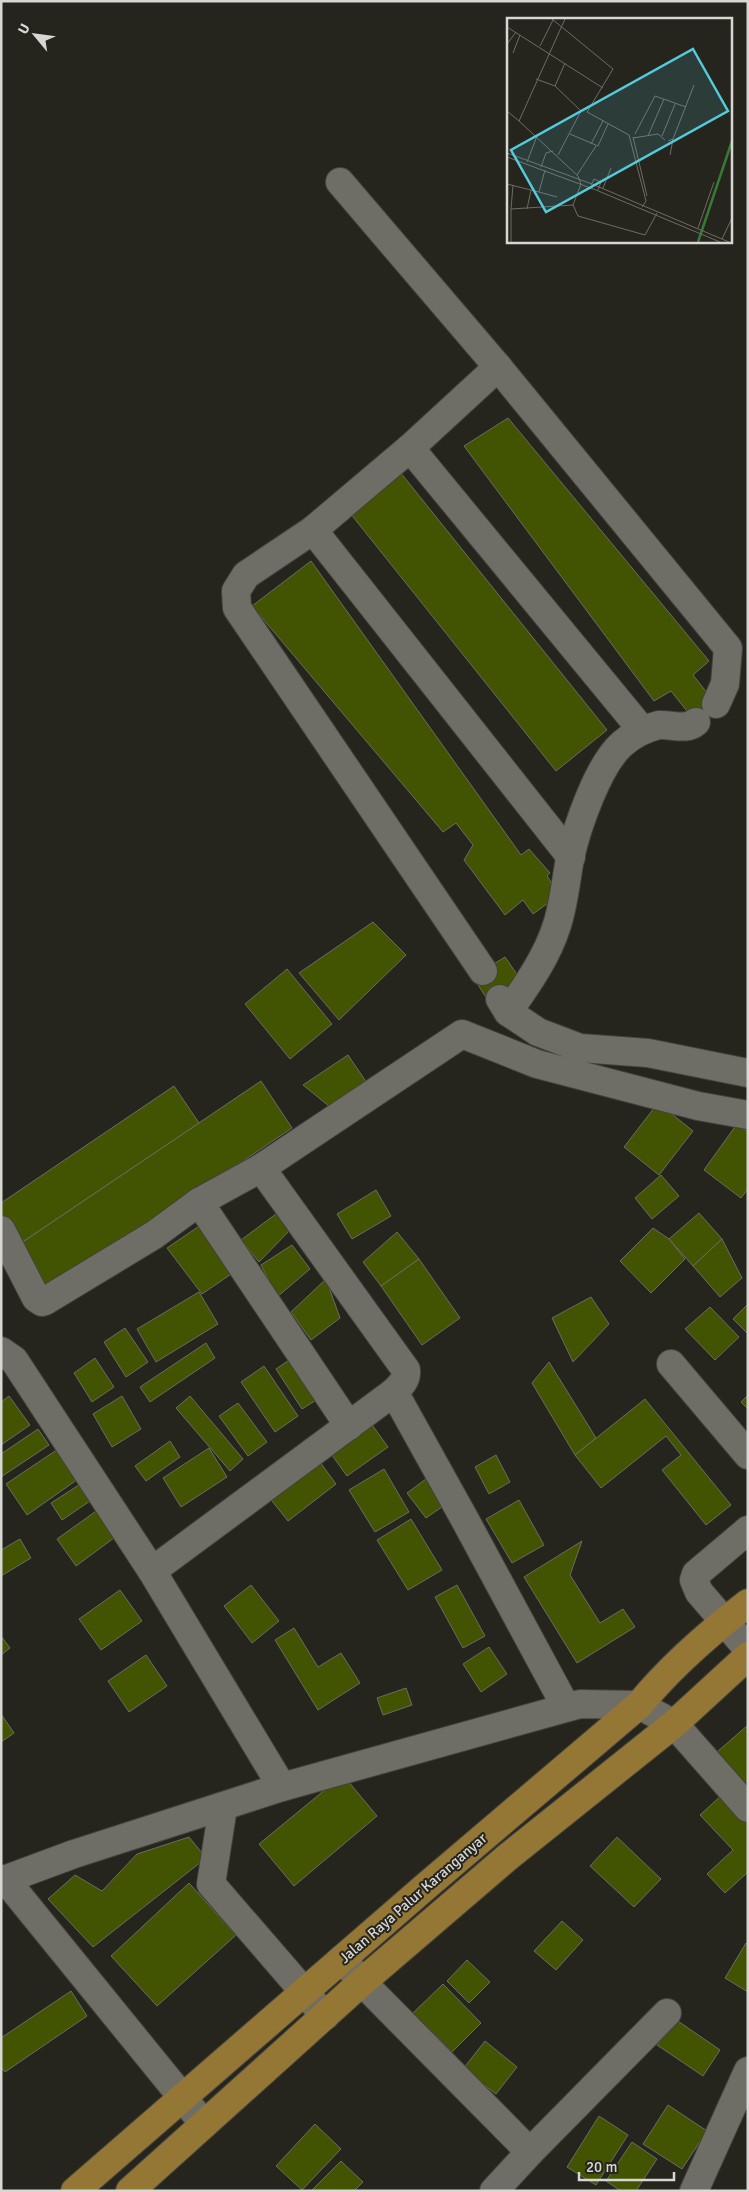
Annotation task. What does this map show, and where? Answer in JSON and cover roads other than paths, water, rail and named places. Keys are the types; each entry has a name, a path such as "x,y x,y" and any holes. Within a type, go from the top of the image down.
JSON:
{"main road":[{"name":"Jalan Raya Palur Karanganyar","path":"75,2191 639,1705 651,1690 724,1622 748,1603"},
{"name":"Jalan Raya Palur Karanganyar","path":"130,2191 362,1982 509,1856 674,1724 748,1656"}],"street":[{"path":"340,182 498,367 738,654 725,684 706,713 688,727 660,725 642,730 622,745 607,763 594,789 571,857 557,926 537,968 504,1006 538,1032 580,1048 648,1052 748,1073"},
{"path":"483,971 237,608 236,591 246,575 313,530 410,448 498,367"},
{"path":"410,448 642,730"},
{"path":"313,530 571,857"},
{"path":"1,1230 36,1298 42,1302 154,1235 199,1202 261,1168 462,1034 537,1064 698,1106 748,1115"},
{"path":"152,1571 349,1426 394,1392 405,1380 406,1370 261,1168"},
{"path":"199,1202 349,1426"},
{"path":"1,1351 14,1360 152,1571 282,1787"},
{"path":"671,1364 748,1455"},
{"path":"394,1392 566,1707"},
{"path":"748,1530 696,1574 694,1580 699,1592 748,1649"},
{"path":"204,2124 3,1880 100,1845 282,1787 580,1704 639,1705 674,1724 748,1808"},
{"path":"223,1807 211,1884 325,2016"},
{"path":"342,1959 362,1982 530,2152"},
{"path":"494,2191 667,2013"},
{"path":"694,2191 748,2071"}]}
